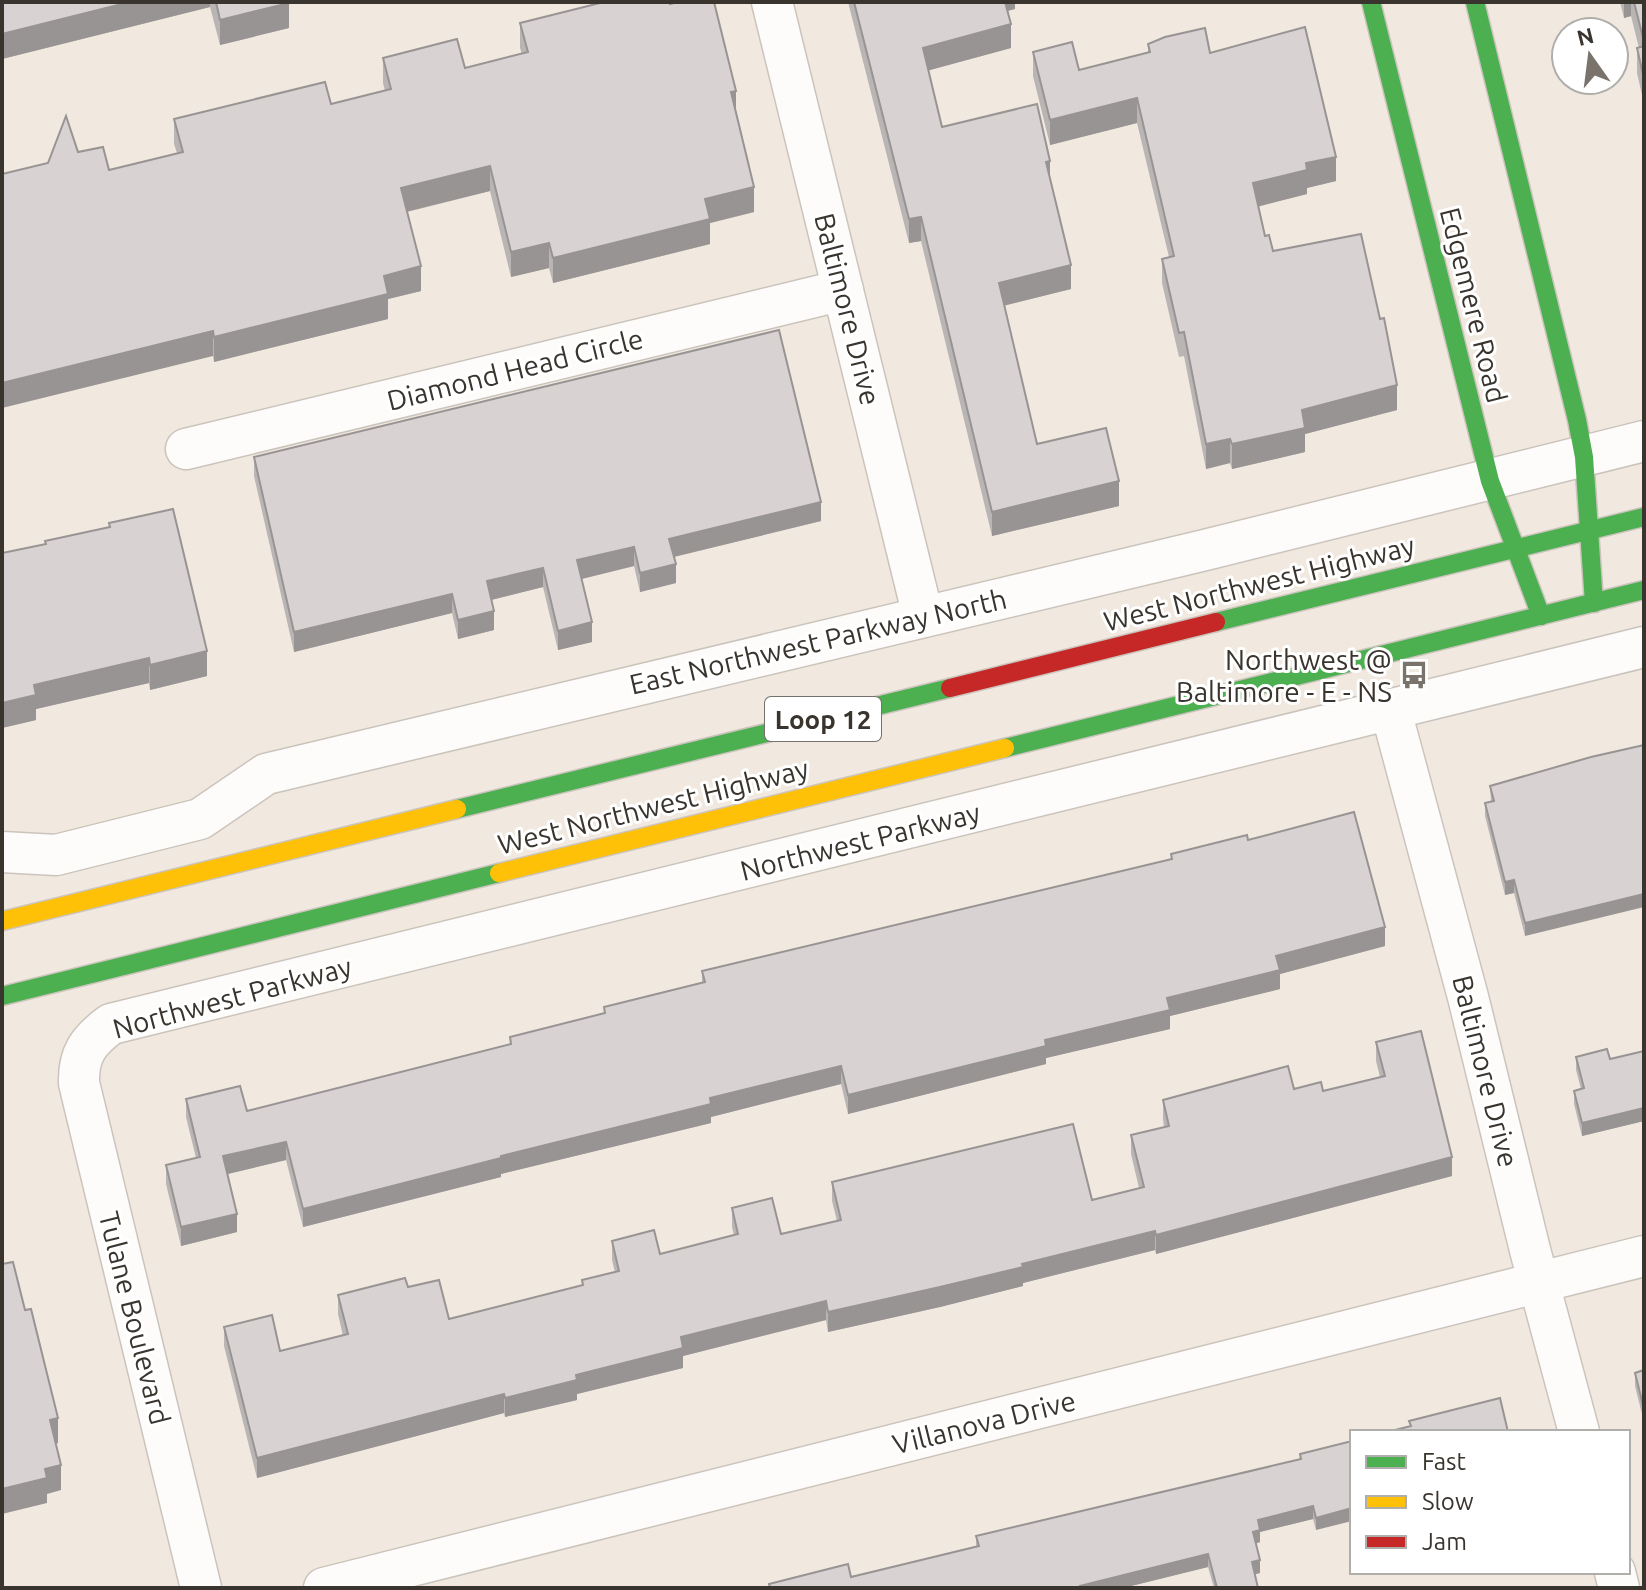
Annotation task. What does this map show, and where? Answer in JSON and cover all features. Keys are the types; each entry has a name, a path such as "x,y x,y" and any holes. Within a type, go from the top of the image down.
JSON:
{"main road":[{"name":"Edgemere Road","path":"1371,2 1490,481 1541,616"},
{"path":"1475,2 1584,457 1594,603"},
{"name":"West Northwest Highway","path":"2,921 1644,517"},
{"name":"West Northwest Highway","path":"2,996 1644,590"}],"street":[{"name":"Baltimore Drive","path":"772,2 923,616"},
{"name":"Diamond Head Circle","path":"186,449 843,290"},
{"name":"East Northwest Parkway North","path":"2,852 56,855 200,819 266,774 1490,481 1644,441"},
{"name":"Northwest Parkway","path":"84,1048 111,1024 1644,647"},
{"name":"Baltimore Drive","path":"1391,711 1578,1430"},
{"name":"Tulane Boulevard","path":"84,1048 78,1071 79,1083 201,1588"},
{"name":"Villanova Drive","path":"324,1588 1644,1256"}],"building":[{"path":"2,2 130,2 2,34"},
{"path":"216,2 288,2 289,3 220,20"},
{"path":"604,2 714,2 736,91 731,92 754,187 705,199 710,219 553,258 549,243 511,252 490,166 401,188 421,266 384,276 388,294 214,337 213,331 2,383 2,174 48,163 66,116 78,152 103,147 109,170 183,152 174,119 325,82 331,104 391,89 383,58 457,39 465,68 528,52 520,23"},
{"path":"854,2 1005,2 1011,24 923,48 942,127 1037,104 1050,161 1046,162 1071,265 999,283 1037,444 1106,428 1119,481 992,512 921,217 909,219"},
{"path":"1634,2 1644,2 1644,42"},
{"path":"1305,27 1336,157 1306,163 1307,170 1253,183 1265,236 1269,235 1273,251 1361,234 1380,319 1384,318 1397,385 1302,410 1305,428 1232,444 1230,439 1206,444 1184,332 1179,333 1162,259 1174,256 1137,98 1050,120 1033,52 1072,42 1079,70 1150,52 1148,44 1205,28 1210,53"},
{"path":"1644,46 1644,79 1637,48"},
{"path":"779,330 821,502 669,539 676,564 640,573 634,547 577,560 592,622 558,631 543,568 487,581 494,611 458,620 452,594 294,632 254,457"},
{"path":"173,509 207,651 150,665 149,658 34,685 36,695 2,703 2,553"},
{"path":"1644,745 1644,894 1525,923 1514,880 1505,882 1485,803 1494,801 1490,786"},
{"path":"1354,812 1385,927 1276,956 1280,970 1167,998 1170,1010 1045,1040 1046,1046 848,1095 841,1066 710,1098 711,1104 303,1209 286,1142 223,1156 237,1214 181,1227 166,1165 200,1157 186,1099 240,1086 247,1111 511,1044 510,1037 605,1013 604,1007 705,982 702,971 1172,859 1171,854 1247,835 1248,840"},
{"path":"1421,1031 1452,1157 1156,1235 1155,1231 940,1287 828,1312 826,1301 681,1337 683,1348 576,1375 577,1380 505,1398 504,1394 257,1458 224,1327 272,1315 280,1351 348,1334 338,1295 405,1278 408,1287 439,1280 449,1319 583,1285 582,1280 619,1271 612,1241 654,1230 660,1254 738,1234 732,1208 772,1198 781,1234 841,1220 832,1182 1073,1124 1092,1200 1144,1187 1131,1135 1169,1126 1163,1100 1288,1066 1294,1089 1321,1082 1323,1091 1385,1076 1376,1042"},
{"path":"1607,1049 1610,1059 1644,1051 1644,1108 1582,1123 1574,1091 1584,1088 1576,1057"},
{"path":"13,1262 25,1310 31,1309 58,1418 50,1420 61,1465 45,1469 47,1478 2,1489 2,1264"},
{"path":"1644,1370 1644,1409 1635,1373"},
{"path":"1500,1398 1508,1430 1395,1430 1411,1426 1409,1421"},
{"path":"1350,1442 1350,1509 1316,1518 1313,1506 1258,1520 1260,1530 1253,1532 1260,1560 1252,1562 1258,1588 1217,1588 1208,1554 1081,1588 770,1588 769,1584 848,1564 851,1577 979,1546 976,1536 1301,1459 1300,1454"}],"traffic: fast":[{"path":"1371,2 1490,481 1541,616"},
{"path":"1475,2 1577,420 1584,457 1594,603"},
{"path":"1216,622 1644,517"},
{"path":"1005,748 1644,590"},
{"path":"457,809 950,688"},
{"path":"2,996 499,873"}],"traffic: slow":[{"path":"499,873 1005,748"},
{"path":"2,921 457,809"}],"traffic: jam":[{"path":"950,688 1216,622"}],"place":[{"name":"Northwest @ Baltimore - E - NS","path":"1414,675"}]}
